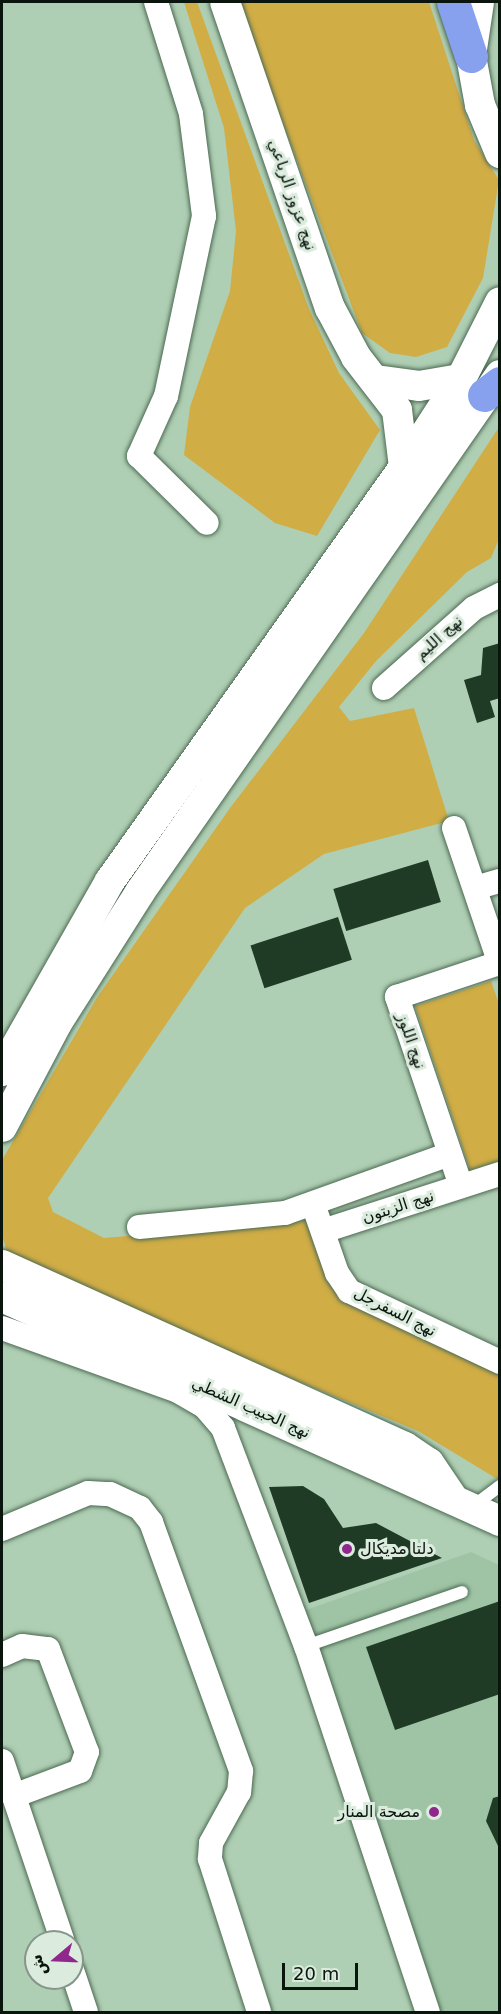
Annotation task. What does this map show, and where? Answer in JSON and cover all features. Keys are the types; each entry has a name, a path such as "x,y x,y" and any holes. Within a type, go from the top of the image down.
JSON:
{"highway":[{"path":"453,2 471,56"}],"street":[{"path":"156,2 191,114 204,216 166,396 139,456 207,523"},
{"name":"نهج عزوز الرباعي","path":"225,2 330,308 356,357 397,410 404,466"},
{"path":"479,2 471,56 480,105 499,154"},
{"path":"2,1127 57,1023 134,902 375,561 486,383 500,302"},
{"path":"376,380 419,387 486,383"},
{"path":"2,1071 110,881 404,466 486,383"},
{"name":"نهج الليم","path":"384,688 474,608 500,596"},
{"name":"نهج اللوز","path":"454,828 499,964 397,997 461,1186"},
{"path":"475,888 500,881"},
{"name":"نهج الزيتون","path":"139,1227 234,1221 313,1204 450,1154"},
{"name":"نهج الزيتون","path":"323,1231 500,1174"},
{"path":"313,1204 323,1231"},
{"name":"نهج السفرجل","path":"323,1231 349,1290 500,1362"},
{"path":"2,1265 405,1447 433,1468 462,1502"},
{"name":"نهج الحبيب الشطي","path":"2,1297 500,1521"},
{"path":"2,1328 178,1391 204,1406 223,1428 306,1646 428,2013"},
{"path":"2,1529 88,1493 110,1494 140,1508 151,1522 241,1771 239,1792 212,1842 210,1858 259,2013"},
{"path":"2,1655 22,1646 48,1649 87,1752 80,1771 14,1796"},
{"path":"2,1761 59,1930"},
{"path":"79,1990 86,2013"}],"lane":[{"path":"462,1502 500,1486"},
{"path":"306,1646 462,1592"}],"shaded area":[{"path":"184,2 197,2 309,309 339,373 380,430 317,536 275,523 184,455 190,407 230,291 236,231 224,128"},
{"path":"237,2 429,2 474,140 499,180 483,278 447,347 416,357 390,353 362,333"},
{"path":"499,427 499,539 491,558 467,572 376,661 339,707 350,721 414,708 449,821 324,854 245,908 48,1198 53,1212 104,1238 311,1220 338,1295 499,1370 499,1480 418,1431 10,1261 2,1235 2,1160 98,996 230,808 364,633"},
{"path":"491,981 500,1007 499,1161 470,1170 415,1006"},
{"name":"مصحة المنار","path":"471,1552 499,1565 499,2012 438,2012 300,1612"}],"building":[{"path":"500,643 500,698 490,701 495,717 477,723 464,680 481,675 483,648"},
{"path":"428,860 441,902 346,931 333,889"},
{"path":"338,917 352,960 264,988 251,945"},
{"path":"303,1486 324,1499 343,1528 376,1523 442,1558 309,1603 269,1487"},
{"path":"500,1601 500,1694 395,1730 366,1647"},
{"path":"500,1796 500,1850 486,1821 493,1798"}],"place":[{"name":"دلتا مديكال","path":"347,1549"},
{"name":"مصحة المنار","path":"434,1812"}]}
